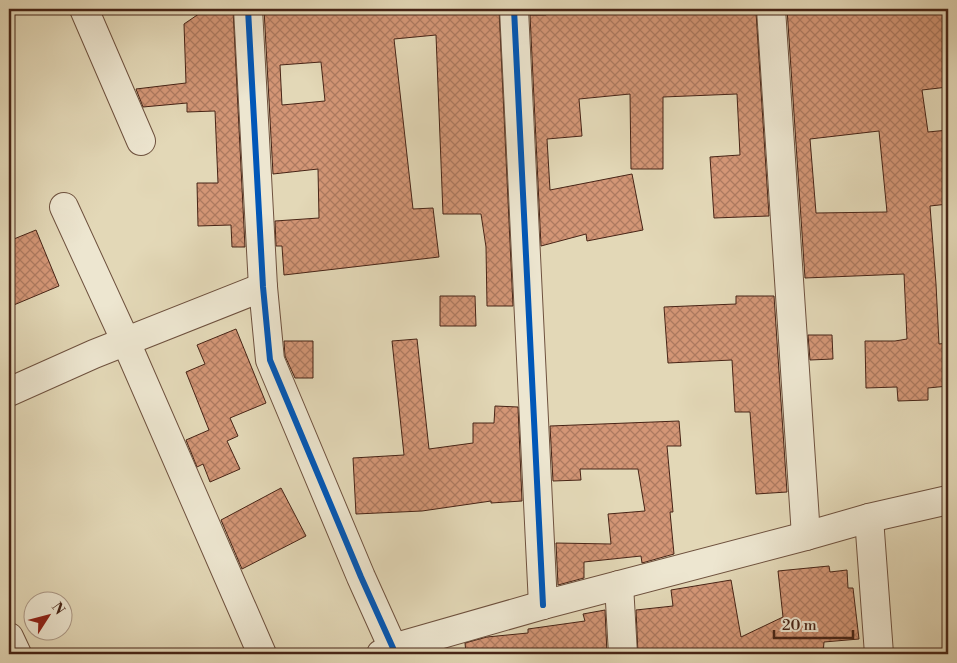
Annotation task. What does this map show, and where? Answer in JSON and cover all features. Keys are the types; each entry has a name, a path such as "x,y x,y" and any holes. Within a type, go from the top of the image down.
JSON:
{"street":[{"path":"84,9 141,142"},
{"path":"248,9 263,287 270,360 361,577 387,651 543,605 869,518 948,500"},
{"path":"514,9 543,605"},
{"path":"771,9 806,536"},
{"path":"64,207 126,342 262,654"},
{"path":"9,392 94,354 263,287"},
{"path":"869,518 879,654"},
{"path":"618,585 623,654"},
{"path":"9,636 17,654"}],"building":[{"path":"206,9 233,9 245,247 232,247 231,225 198,226 197,183 218,183 215,111 187,112 187,103 143,107 136,89 186,83 184,24"},
{"path":"264,9 499,9 513,306 487,306 486,247 481,214 443,214 436,35 394,39 413,209 433,208 439,257 284,275 282,246 276,246 275,221 319,218 318,169 273,174","holes":["321,62 325,101 282,105 280,65"]},
{"path":"545,9 672,9 672,14 756,12 769,216 714,218 710,157 740,155 737,94 663,97 663,169 631,169 630,94 579,99 582,136 547,139 550,190 632,174 643,230 587,241 586,234 541,246 530,15 546,15"},
{"path":"787,9 948,9 948,87 922,90 928,132 948,130 948,204 930,206 939,344 948,343 948,386 928,388 928,400 898,401 897,387 866,388 865,341 907,339 904,274 805,278","holes":["879,131 887,212 816,213 810,139"]},
{"path":"36,230 59,286 9,307 9,241"},
{"path":"440,296 475,296 476,326 440,326"},
{"path":"736,296 774,296 787,492 756,494 750,412 735,412 732,360 668,363 664,307 736,304"},
{"path":"236,329 266,403 230,418 238,436 227,441 240,469 210,482 203,464 197,467 186,440 209,430 186,372 205,364 197,345"},
{"path":"808,335 832,335 833,359 810,360"},
{"path":"417,339 429,449 473,443 473,423 494,423 495,406 518,407 522,501 491,503 491,501 422,511 356,514 353,458 404,455 392,341"},
{"path":"284,341 313,341 313,378 295,378 285,356"},
{"path":"679,421 681,446 667,446 673,512 670,512 674,554 642,563 641,556 584,562 584,578 558,585 556,543 611,544 608,514 645,511 638,469 580,469 581,480 553,481 550,426"},
{"path":"281,488 306,536 242,569 221,520"},
{"path":"829,566 830,572 847,570 848,588 853,588 859,639 824,642 823,654 638,654 636,610 673,606 671,590 731,580 741,637 783,617 778,571"},
{"path":"605,610 607,654 466,654 465,643 487,637 528,633 528,629 585,621 583,614"}],"cycle path":[{"path":"248,9 263,287 270,360 361,577 393,648"},
{"path":"514,9 543,605"}]}
